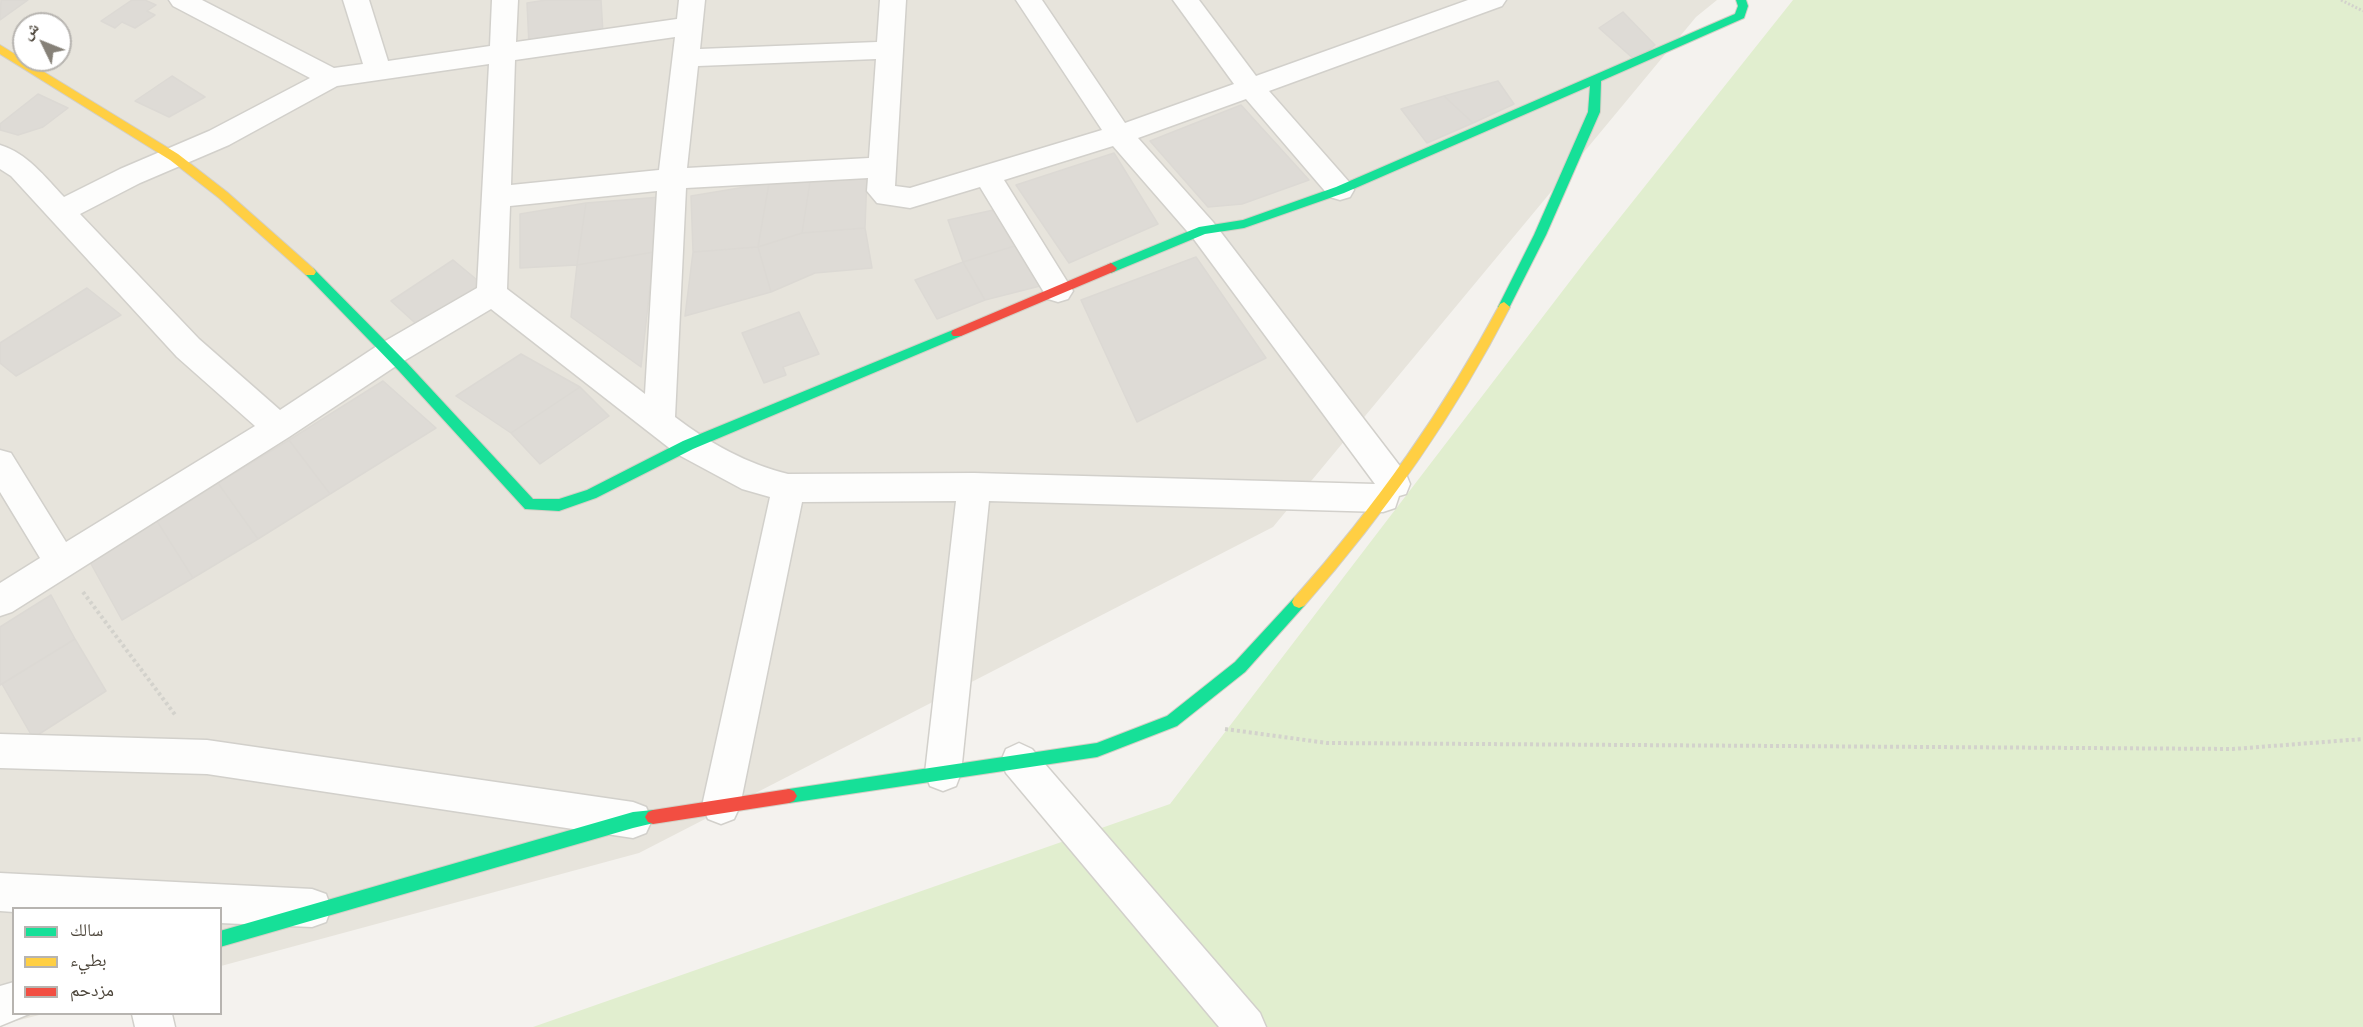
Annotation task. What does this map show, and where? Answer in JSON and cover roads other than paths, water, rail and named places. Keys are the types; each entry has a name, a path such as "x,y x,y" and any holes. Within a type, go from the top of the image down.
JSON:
{"street":[{"path":"182,0 331,78"},
{"path":"356,0 379,72"},
{"path":"492,294 505,0"},
{"path":"893,0 881,191 887,196 900,198 910,198 987,176 1119,135 1493,0"},
{"path":"1029,0 1119,135 1203,230 1388,491"},
{"path":"0,49 173,156 258,225 391,353 530,505 559,506 591,494 688,445 1203,230 1244,224 1340,190 1740,16 1743,6 1741,0"},
{"path":"1189,1 1251,88 1340,190"},
{"path":"61,211 173,156 219,138 331,78 503,54 690,13 672,179 659,423"},
{"path":"686,58 891,50"},
{"path":"222,938 633,820 1097,750 1172,721 1240,667 1311,589 1388,491 1479,358 1540,236 1594,112 1596,78"},
{"path":"496,197 672,179 883,167"},
{"path":"7,168 61,211 188,348 278,429"},
{"path":"987,176 1058,291"},
{"path":"492,294 688,445 753,479 788,488 974,487 1388,491"},
{"path":"0,602 278,429 391,353 492,294"},
{"path":"0,463 61,563"},
{"path":"943,772 974,487"},
{"path":"722,806 788,488"},
{"path":"0,751 207,757 633,820"},
{"path":"1019,761 1246,1027"},
{"path":"0,892 326,909"}]}
